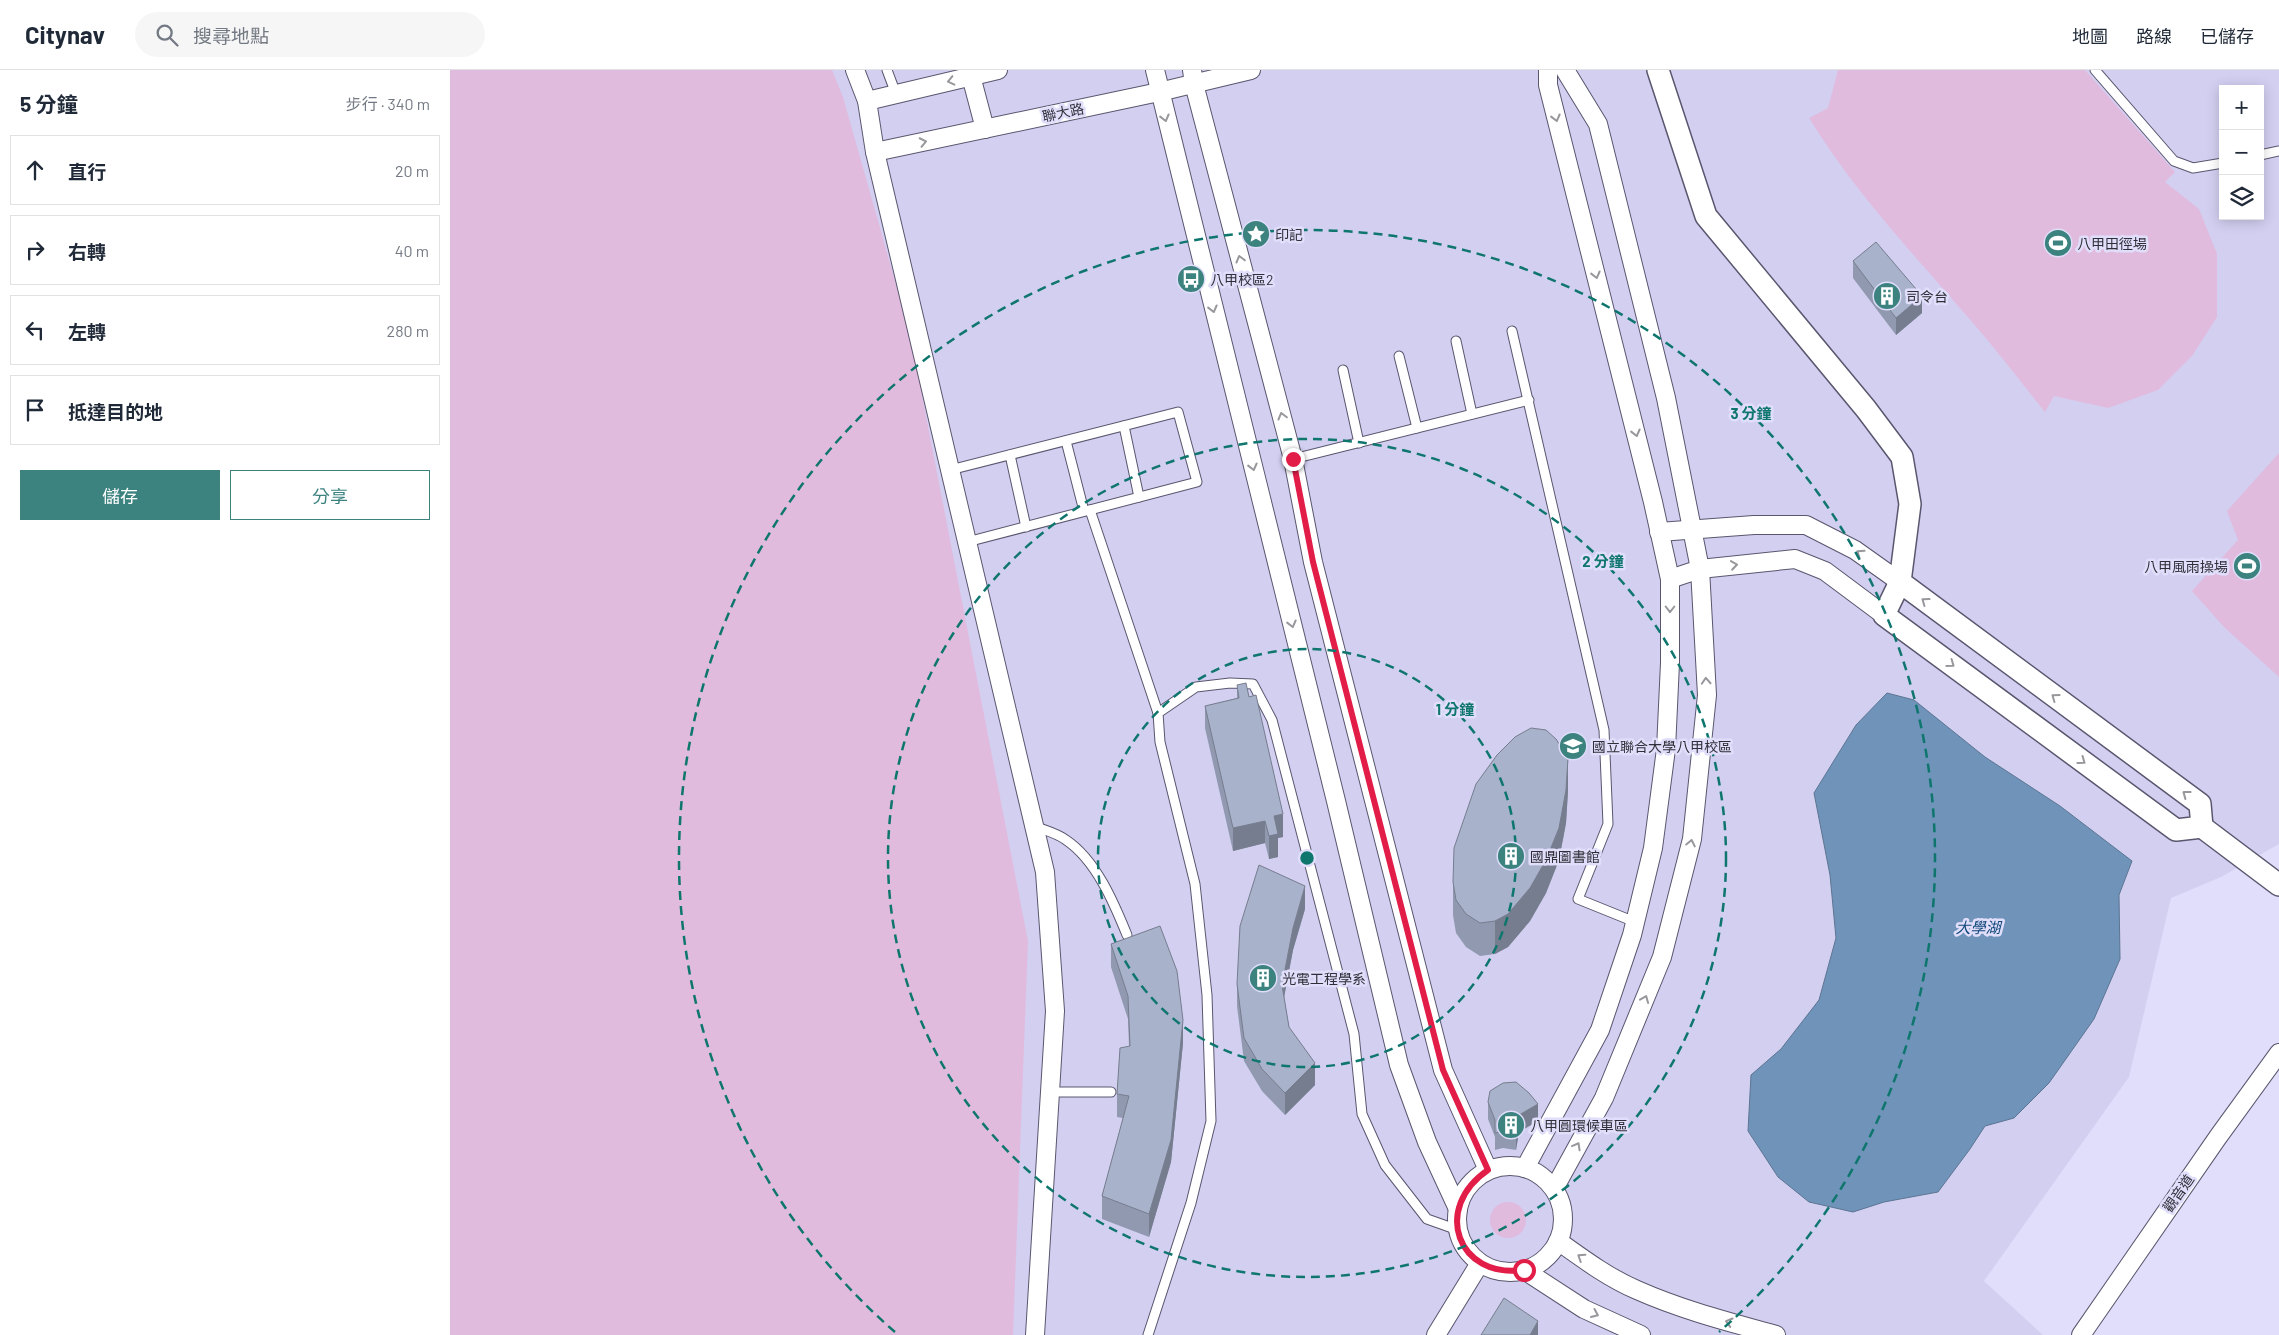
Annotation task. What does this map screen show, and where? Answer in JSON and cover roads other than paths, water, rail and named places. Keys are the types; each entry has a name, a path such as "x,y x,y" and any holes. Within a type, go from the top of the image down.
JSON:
{"street":[{"path":"855,70 867,101 875,152 1045,872 1055,1011 1035,1335"},
{"path":"867,101 998,70"},
{"path":"1155,70 1336,801 1399,1065 1426,1142 1458,1209"},
{"name":"聯大路","path":"875,152 1159,92 1193,77 1251,70"},
{"path":"1525,1168 1600,1030 1635,922 1653,848 1666,749 1670,663 1670,579 1660,532 1548,85 1548,70"},
{"path":"1554,1188 1604,1098 1662,957 1692,838 1707,695 1700,569 1666,398 1598,124 1565,70"},
{"path":"1658,70 1706,216 1866,409 1902,458 1910,504 1900,582 1884,615"},
{"path":"971,76 985,129"},
{"path":"1193,77 1293,459 1313,562 1443,1070 1488,1170"},
{"path":"1660,532 1754,524 1806,526 1855,550 2200,804 2202,827"},
{"path":"1670,579 1700,569 1795,559 1824,571 2176,830 2202,827 2279,885"},
{"name":"觀音道","path":"2080,1335 2218,1136 2279,1053"},
{"path":"1506,1166 1525,1168 1541,1176 1554,1188 1561,1205 1563,1224 1558,1241 1550,1254 1538,1264 1524,1270 1508,1272 1494,1270 1480,1263 1462,1243 1458,1230 1458,1209 1464,1193 1474,1180 1488,1170 1506,1166"},
{"path":"1558,1241 1582,1258 1636,1289 1693,1312 1776,1335"},
{"path":"1436,1335 1480,1263"},
{"path":"1524,1270 1584,1309 1641,1335"}],"lane":[{"path":"887,70 896,94"},
{"path":"2095,70 2174,161 2193,168 2219,163"},
{"path":"2264,154 2279,151"},
{"path":"1512,331 1604,730 1608,824 1578,900 1635,922"},
{"path":"1456,341 1472,414"},
{"path":"1399,356 1417,428"},
{"path":"1342,370 1359,442"},
{"path":"1293,459 1529,400"},
{"path":"950,470 1178,412 1196,482 967,542"},
{"path":"1124,426 1139,497"},
{"path":"1066,441 1087,510 1158,713 1160,742 1195,884 1207,995 1211,1121 1191,1203 1148,1335"},
{"path":"1010,455 1026,526"},
{"path":"1158,713 1196,687 1230,683 1253,684 1272,720 1354,1034 1362,1114 1385,1165 1427,1219 1458,1230"},
{"path":"1034,826 1066,840 1092,866 1113,900 1127,936"},
{"path":"1050,1092 1111,1092"}],"water":[{"name":"大學湖","path":"1887,693 1914,700 1985,757 2060,806 2132,861 2119,895 2120,959 2094,1019 2049,1083 2014,1118 1985,1126 1938,1192 1884,1202 1853,1212 1809,1202 1778,1177 1748,1131 1751,1075 1781,1049 1819,1000 1836,938 1830,875 1814,793 1856,725"}],"place":[{"name":"印記","path":"1256,234"},
{"name":"八甲田徑場","path":"2058,243"},
{"name":"八甲校區2","path":"1191,279"},
{"name":"司令台","path":"1887,296"},
{"name":"八甲風雨操場","path":"2247,566"},
{"name":"國立聯合大學八甲校區","path":"1573,746"},
{"name":"國鼎圖書館","path":"1511,856"},
{"name":"光電工程學系","path":"1263,978"},
{"name":"八甲圓環候車區","path":"1511,1125"}]}
